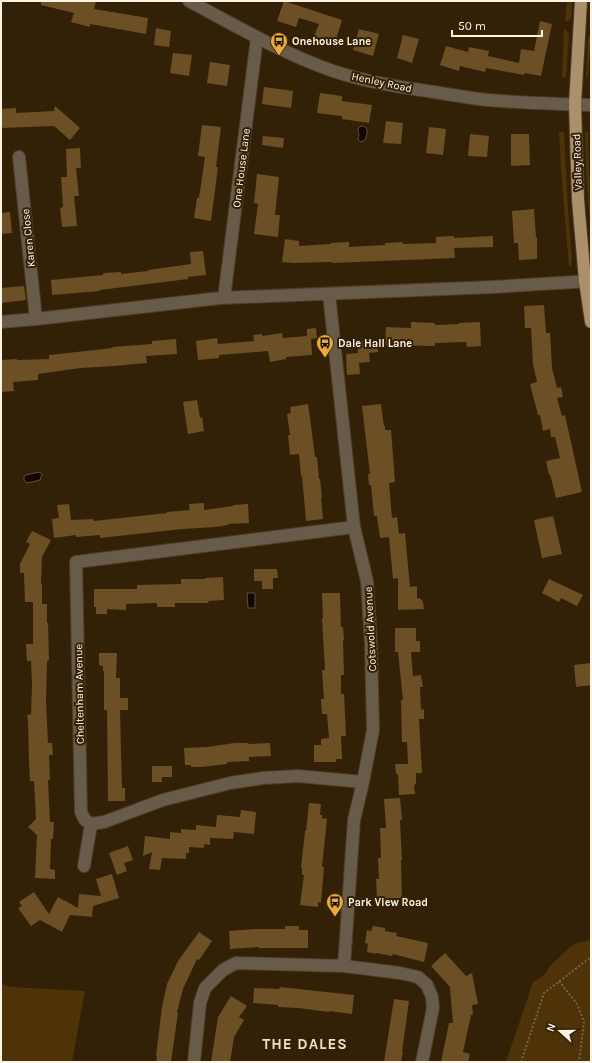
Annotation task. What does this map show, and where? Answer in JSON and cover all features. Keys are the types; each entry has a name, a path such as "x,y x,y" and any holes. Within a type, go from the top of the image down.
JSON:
{"main road":[{"name":"Valley Road","path":"581,1 575,104 578,200 588,281 591,322"}],"street":[{"name":"Henley Road","path":"189,1 257,38 302,59 360,79 486,100 591,104"},
{"name":"One House Lane","path":"224,298 257,38"},
{"name":"Karen Close","path":"19,157 36,319"},
{"path":"1,322 224,298 588,281"},
{"name":"Cotswold Avenue","path":"329,294 354,527 367,581 372,644 373,730 354,820 344,966"},
{"name":"Cheltenham Avenue","path":"90,824 85,820 81,812 76,562 354,527"},
{"path":"84,866 90,824 104,822 163,800 230,783 256,779 298,776 363,782"},
{"path":"194,1062 200,1003 205,988 223,970 236,963 344,966 400,973 418,977 427,986 432,997 433,1008 422,1062"}],"path":[{"path":"521,1062 544,993 591,956"},
{"path":"559,981 576,1004 584,1022 579,1062"}],"shaded area":[{"path":"567,1 572,1 571,18 568,21 565,21"},
{"path":"564,29 569,35 566,77 562,77"},
{"path":"591,35 588,77 586,78 588,36"},
{"path":"361,126 366,127 367,131 365,140 361,142 358,139 358,129"},
{"path":"559,132 563,132 564,134 572,259 571,266 569,267 561,170"},
{"path":"585,132 588,132 591,236 586,172"},
{"path":"39,472 42,474 40,480 27,483 24,480 26,475"},
{"path":"247,593 255,593 255,608 248,608"},
{"path":"591,939 591,1062 506,1062 533,982 545,974 550,966 570,947 576,943"},
{"path":"1,984 11,987 85,991 72,1062 1,1062"}],"building":[{"path":"41,1 96,1 94,9 148,18 146,34 90,24 90,27 71,22 74,13 41,5"},
{"path":"284,1 342,20 335,43 314,36 319,24 299,18 296,27 277,21"},
{"path":"540,21 552,24 541,76 525,73 524,75 486,68 485,72 460,66 459,71 440,65 446,46 468,52 469,47 489,51 488,56 519,63 521,49 534,51"},
{"path":"156,28 171,31 169,47 154,45"},
{"path":"359,29 379,34 373,56 353,50"},
{"path":"403,35 419,39 412,63 397,58"},
{"path":"173,53 192,55 189,76 170,73"},
{"path":"210,62 230,65 227,86 207,83"},
{"path":"264,87 293,91 291,108 262,104"},
{"path":"320,93 342,96 342,101 372,105 369,123 342,119 342,116 317,113"},
{"path":"55,106 80,128 70,140 54,126 1,128 1,109 16,108 16,113 54,111"},
{"path":"386,121 403,123 401,144 383,143"},
{"path":"202,125 221,127 216,167 218,167 211,221 194,218 197,198 199,198 205,157 198,156"},
{"path":"429,127 446,129 443,155 426,153"},
{"path":"470,134 489,136 487,157 468,156"},
{"path":"511,134 529,134 530,165 511,166"},
{"path":"263,136 284,138 283,148 262,145"},
{"path":"80,148 81,168 76,168 79,196 74,196 77,226 62,227 60,208 63,207 61,177 67,177 66,149"},
{"path":"257,174 279,177 275,215 280,215 278,237 254,234 258,204 254,203"},
{"path":"534,209 537,237 537,259 519,260 518,243 514,243 512,211"},
{"path":"10,212 12,233 1,234 1,213"},
{"path":"454,236 454,238 493,236 493,247 454,248 455,258 332,263 282,262 285,239 299,241 299,246 349,242 349,247 385,245 385,243 403,242 403,244 436,243 436,237"},
{"path":"203,251 206,275 188,277 188,279 100,291 52,295 51,280 103,275 103,273 121,272 121,274 148,271 191,264 190,252"},
{"path":"24,286 26,300 1,303 1,288"},
{"path":"544,305 546,333 550,333 552,368 557,388 561,387 563,397 557,398 562,416 565,415 582,492 556,498 546,461 560,458 555,437 551,437 550,429 543,431 540,415 538,415 530,384 537,382 533,364 531,328 525,328 524,306"},
{"path":"411,322 435,323 435,325 480,322 481,346 467,347 466,342 435,343 435,346 385,345 386,327 411,328"},
{"path":"316,328 317,338 311,339 312,355 286,357 286,359 270,362 268,351 219,355 219,358 198,360 196,341 217,338 218,344 254,341 253,335 262,334 262,336 282,333 283,338 307,336 307,329"},
{"path":"176,339 177,354 146,356 147,363 81,368 38,374 38,380 13,382 14,391 1,392 1,360 49,359 49,355 113,348 112,347 152,344 152,341"},
{"path":"377,340 378,352 369,353 370,362 359,363 360,374 347,375 346,354 358,353 357,341"},
{"path":"197,400 204,431 188,434 183,402"},
{"path":"308,404 315,457 317,457 320,479 323,519 306,521 299,454 290,455 288,435 290,435 287,414 291,413 290,407"},
{"path":"381,404 385,430 391,430 395,482 389,483 392,518 397,517 399,534 405,533 410,587 417,586 417,598 421,599 423,602 424,609 398,610 398,578 393,579 389,537 380,538 377,516 374,516 371,485 369,485 368,474 370,474 362,406"},
{"path":"204,503 204,510 248,504 249,523 100,538 100,535 76,537 76,535 54,538 52,519 59,518 57,505 69,504 71,520 93,519 94,521 190,510 189,504"},
{"path":"553,516 562,554 542,558 534,520"},
{"path":"32,531 51,540 42,557 41,584 42,604 47,604 48,623 49,660 47,661 46,700 48,743 52,743 53,755 49,755 50,780 48,780 50,822 54,822 53,839 51,839 50,869 55,870 55,879 35,878 37,835 28,827 36,819 34,781 30,781 27,715 31,714 31,661 27,661 26,644 33,644 33,602 25,602 24,573 20,573 20,564 30,544 26,542"},
{"path":"254,569 277,569 278,578 273,578 273,589 262,589 262,581 254,581"},
{"path":"223,577 224,600 208,601 209,603 175,603 175,607 157,607 157,603 126,604 126,610 107,609 107,614 96,614 96,607 94,607 94,589 137,589 137,585 181,584 181,579"},
{"path":"549,579 583,595 577,606 561,598 559,602 542,593"},
{"path":"322,593 340,593 341,627 343,627 344,675 341,675 341,694 344,694 346,736 341,736 342,759 336,759 336,762 314,762 314,745 321,745 321,739 329,738 327,714 322,714 321,699 324,699 322,670 325,670"},
{"path":"395,628 416,628 416,641 420,641 420,652 411,652 413,676 421,675 423,687 420,687 421,710 424,709 424,719 419,719 422,773 416,773 416,784 414,785 415,794 399,795 398,774 396,774 395,764 408,764 407,742 402,742 401,700 403,700 398,652 395,652"},
{"path":"99,653 117,653 116,678 120,678 120,698 128,698 128,710 120,710 122,788 125,788 125,801 108,801 107,710 104,710 104,671 103,666 99,665"},
{"path":"591,663 591,685 576,687 574,665"},
{"path":"235,743 270,743 271,756 249,757 249,761 227,762 227,764 201,767 191,767 191,765 185,765 184,748 207,747"},
{"path":"152,766 172,766 172,777 162,777 162,782 152,782"},
{"path":"400,798 402,820 400,820 402,898 377,899 376,879 379,879 378,858 381,858 380,828 386,828 384,799"},
{"path":"309,803 321,804 320,815 322,815 322,818 327,819 322,867 324,867 321,903 318,902 318,907 300,905 304,875 302,875 301,868"},
{"path":"241,810 256,812 254,834 234,832 233,839 210,838 210,845 204,844 204,848 189,847 189,853 186,853 186,859 162,858 160,870 149,869 152,852 143,856 145,836 170,839 170,832 181,833 181,829 196,830 196,825 216,827 217,815 240,817"},
{"path":"128,846 133,860 124,863 127,871 117,875 109,853"},
{"path":"112,874 119,898 93,906 92,916 94,917 70,915 62,932 40,920 31,926 18,908 22,906 19,902 34,892 49,914 58,897 78,908 79,894 101,896 96,879"},
{"path":"285,926 299,926 299,930 308,930 308,948 259,947 230,949 229,931 285,929"},
{"path":"373,926 385,928 385,931 397,933 396,936 428,943 424,962 393,954 392,956 367,952 368,944 365,943 367,930 371,931"},
{"path":"199,932 212,941 199,960 197,959 183,989 177,1012 171,1062 156,1062 162,1007 167,984 178,961"},
{"path":"445,953 466,976 472,973 478,1004 472,1005 473,1015 471,1015 463,1052 470,1054 468,1062 441,1062 449,1023 453,1023 450,987 431,966"},
{"path":"280,987 354,995 352,1014 278,1007 278,1005 253,1003 254,988 279,989"},
{"path":"231,996 247,1006 239,1017 244,1020 234,1037 230,1062 211,1062 218,1017"},
{"path":"394,999 409,1001 403,1052 401,1062 384,1062"}],"place":[{"name":"Onehouse Lane","path":"279,56"},
{"name":"Dale Hall Lane","path":"325,358"},
{"name":"Park View Road","path":"335,917"}],"district":[{"name":"THE DALES","path":"305,1044"}]}
